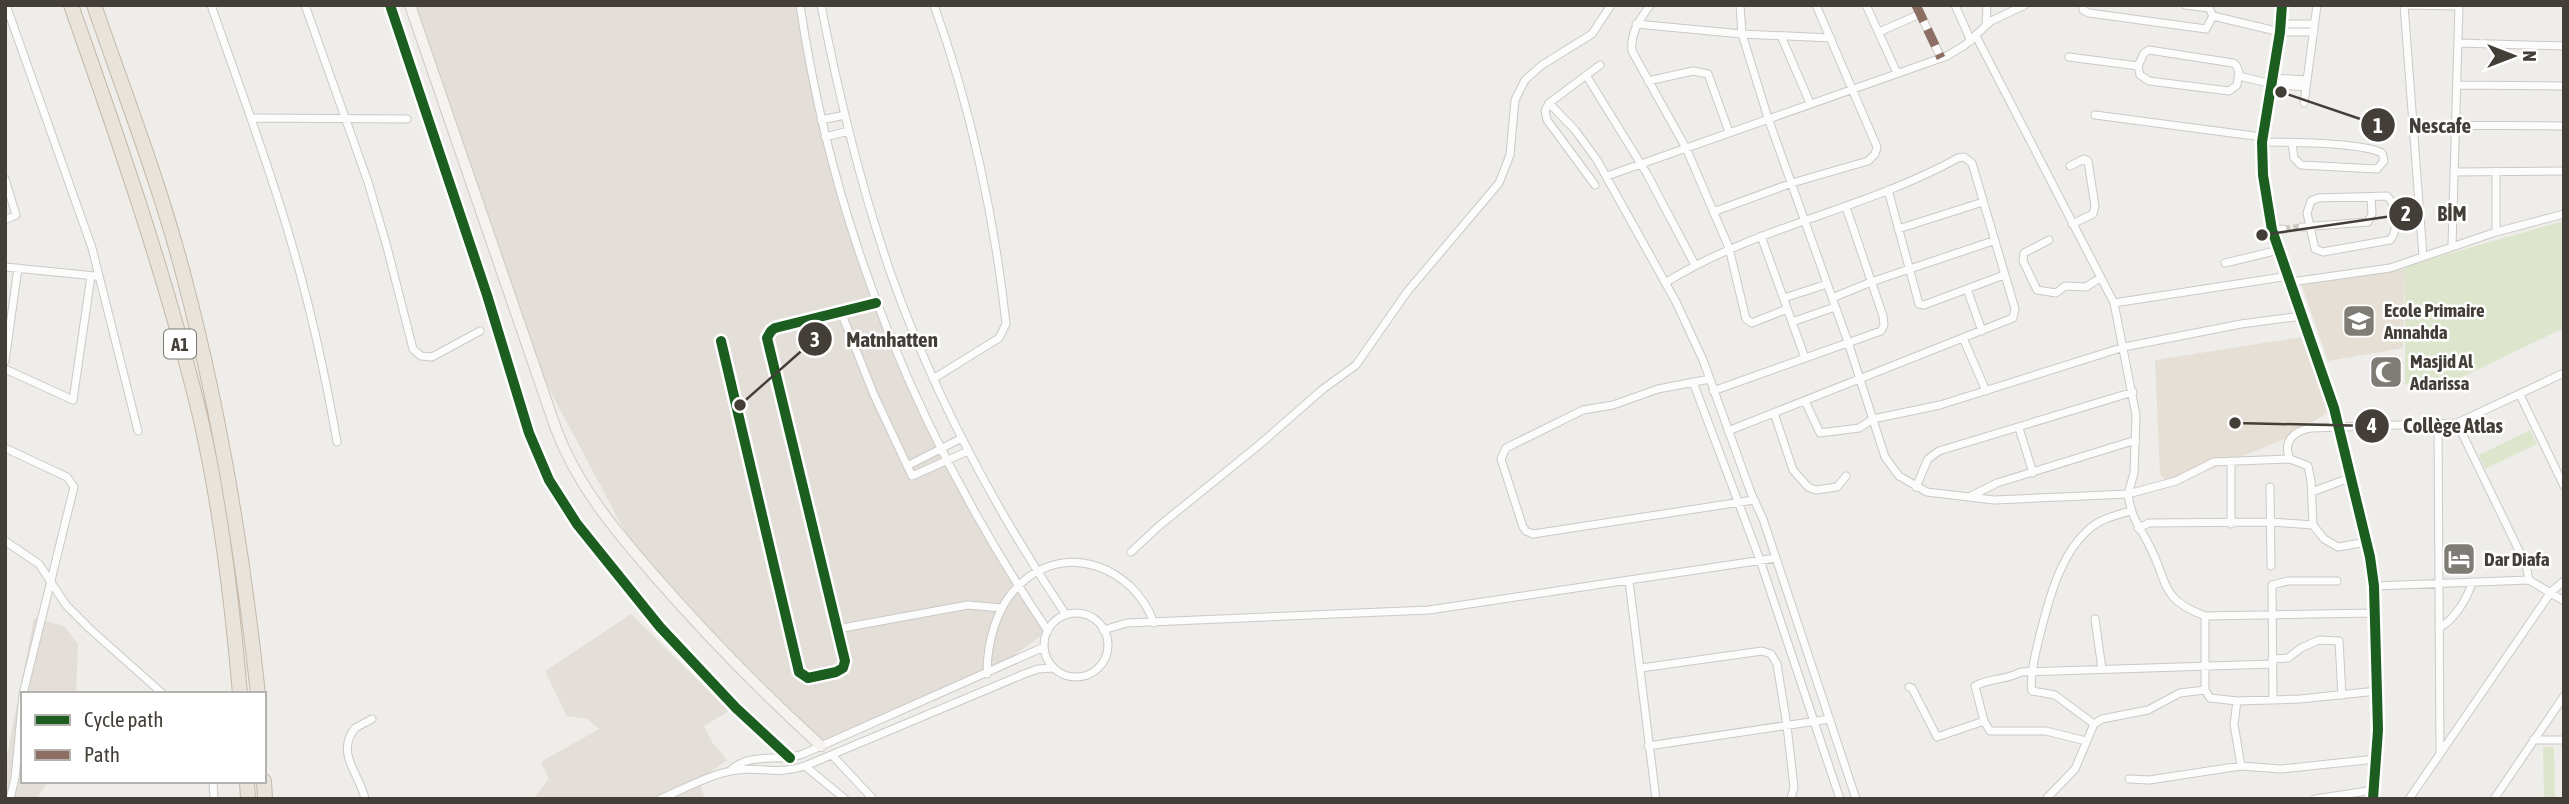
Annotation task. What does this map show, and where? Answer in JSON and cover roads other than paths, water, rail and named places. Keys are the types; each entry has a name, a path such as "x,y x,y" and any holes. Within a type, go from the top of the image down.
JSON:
{"highway":[{"name":"A1","path":"71,5 145,216 199,415 223,542 240,692"},
{"name":"A1","path":"94,5 152,171 184,277 230,493 247,597 257,692"}],"street":[{"path":"6,5 88,235 95,276 138,430"},
{"path":"211,5 278,197 321,359 337,442"},
{"path":"305,5 378,215 415,352 432,357 480,331"},
{"path":"390,5 487,295 529,433 549,480 577,524 660,627 719,691 790,758"},
{"path":"410,5 556,429 578,478 604,516 696,622 756,685 825,744 873,799"},
{"path":"800,5 825,137 876,303 904,373 946,461 986,535 1048,631"},
{"path":"821,5 849,131 883,250 933,379 1004,518 1066,615"},
{"path":"933,379 999,338 1006,324 980,170 967,114 934,5"},
{"path":"1131,552 1331,382 1356,365 1407,292 1499,183 1510,155 1513,107 1525,80 1542,65 1592,33 1611,5"},
{"path":"1650,5 1636,24 1631,42 1632,51 1686,148 1729,248 1748,323 1787,309"},
{"path":"1740,5 1742,34 1768,118 1848,342 1880,444 1891,469 1916,486 1938,495 1994,500 2128,494 2168,484 2214,462 2290,459 2308,466 2313,525 2324,539 2338,547 2367,542"},
{"path":"1713,212 1792,183 1868,161 1875,154 1877,147 1816,5"},
{"path":"1866,5 1898,73"},
{"path":"1916,5 1941,58"},
{"path":"1955,5 2114,303 2133,392 2136,440 2134,473 2128,494 2130,511 2150,547 2168,590 2182,605 2205,617 2375,613"},
{"path":"1986,26 1987,5"},
{"path":"1607,176 1954,53 1986,26 2025,5"},
{"path":"2083,5 2083,10 2089,13 2206,29 2213,16"},
{"path":"2185,5 2209,8 2213,16"},
{"path":"2282,5 2262,139 2264,183 2278,230 2279,250 2340,428 2367,542 2374,586 2377,691 2373,794 2315,799"},
{"path":"2304,103 2317,5"},
{"path":"2423,256 2404,5 2459,6 2452,245"},
{"path":"1879,32 1920,14"},
{"path":"2213,16 2268,28 2314,28"},
{"path":"1636,24 1742,34 1831,38"},
{"path":"1781,36 1810,103"},
{"path":"2458,43 2564,46"},
{"path":"2157,50 2233,63 2238,68 2239,76 2236,85 2229,91 2149,81 2140,75 2138,66 2144,53 2157,50"},
{"path":"2069,57 2138,66"},
{"path":"1595,185 1545,117 1545,111 1549,103 1600,65"},
{"path":"1648,81 1693,71 1708,74 1729,132"},
{"path":"1587,75 1695,265"},
{"path":"2239,76 2306,84"},
{"path":"2457,85 2564,86"},
{"path":"1549,103 1575,130 1607,176 1686,321 1760,512 1857,799"},
{"path":"821,120 845,115"},
{"path":"2095,115 2292,143 2373,149 2382,153 2384,161 2377,169 2301,164 2294,158 2292,143"},
{"path":"251,118 407,119"},
{"path":"2414,125 2564,126"},
{"path":"825,137 849,131"},
{"path":"1665,283 1729,248 1888,191 1958,158 1964,157 1972,163 2015,316 1728,431"},
{"path":"2070,166 2084,159 2088,161 2095,206 2092,214 2072,224"},
{"path":"2496,171 2496,232"},
{"path":"2454,172 2564,171"},
{"path":"5,179 16,209 16,215 5,220"},
{"path":"1888,191 1920,305 2004,275"},
{"path":"2306,227 2368,222 2372,214 2371,197"},
{"path":"2371,197 2387,197 2392,201 2396,231 2390,240 2323,252 2315,249 2306,227 2307,208 2311,201 2318,198 2371,197"},
{"path":"1898,229 1983,202"},
{"path":"1713,391 1878,333 1883,328 1883,316 1846,207"},
{"path":"2114,303 2390,268 2452,245 2564,214"},
{"path":"1762,236 1805,358"},
{"path":"2049,240 2024,253 2023,261 2037,290 2056,293 2065,286 2086,287 2100,278"},
{"path":"1832,298 1993,241"},
{"path":"2225,263 2279,250"},
{"path":"5,267 95,276"},
{"path":"5,361 18,268"},
{"path":"5,369 73,400 95,276"},
{"path":"1783,298 1827,284"},
{"path":"1967,289 1982,331"},
{"path":"721,341 798,670 808,678 836,672 843,668 845,661 767,338 775,328 876,303"},
{"path":"1792,322 1835,307"},
{"path":"841,312 874,395 912,476 968,450"},
{"path":"1805,401 1820,433 1859,428 1873,419 1940,405 2124,347 2220,327 2302,316"},
{"path":"1963,338 1986,391"},
{"path":"2290,459 2287,444 2298,432 2311,428 2457,423 2564,373"},
{"path":"1710,379 1658,389 1613,405 1577,412 1504,450 1501,459 1523,527 1533,534 1754,500"},
{"path":"1693,382 1760,560 1840,799"},
{"path":"1916,486 1932,455 2133,392"},
{"path":"2520,395 2564,486"},
{"path":"1774,413 1793,470 1808,487 1816,491 1837,487 1846,476"},
{"path":"2457,423 2526,565 2529,580"},
{"path":"2438,425 2440,751"},
{"path":"2019,428 2033,473"},
{"path":"907,467 962,438"},
{"path":"1969,497 1997,483 2136,440"},
{"path":"5,448 66,477 73,484 24,692"},
{"path":"2231,460 2231,524"},
{"path":"2312,492 2352,477"},
{"path":"2270,486 2271,566"},
{"path":"2095,724 2055,695 2032,691 2031,673 2059,573 2072,550 2086,532 2102,519 2130,511"},
{"path":"2138,528 2149,523 2271,522 2313,525"},
{"path":"5,541 39,564 66,605 161,692"},
{"path":"1103,630 1121,624 1154,622 1402,612 1776,558"},
{"path":"987,674 990,640 1002,608 1017,586 1038,572 1054,566 1072,563 1108,570 1137,591 1154,622"},
{"path":"2374,586 2529,580 2564,601"},
{"path":"1629,581 1656,799"},
{"path":"2273,700 2272,585 2337,581"},
{"path":"2409,799 2551,592 2564,581"},
{"path":"2439,628 2470,592 2472,582"},
{"path":"837,629 968,605 1002,608"},
{"path":"1066,615 1086,615 1096,621 1103,630 1107,640 1107,652 1095,671 1074,677 1053,668 1044,647 1048,631 1054,622 1066,615"},
{"path":"2205,617 2204,690 2215,700 2273,700 2377,691"},
{"path":"2095,619 2102,669"},
{"path":"2086,741 2046,732 1990,731 1984,721 1975,686 2014,677 2021,672 2204,668 2272,662 2288,658 2301,648 2319,640 2339,641 2342,695"},
{"path":"730,771 743,761 790,758 1044,647"},
{"path":"1641,668 1767,652 1775,658 1794,787 1791,799"},
{"path":"660,799 730,771 788,771 804,766 1024,674 1053,668"},
{"path":"1909,687 1912,688 1937,737 1984,721"},
{"path":"2047,798 2075,769 2095,724 2108,717 2152,709 2180,693 2204,690"},
{"path":"2494,799 2564,696"},
{"path":"2237,701 2234,724 2241,766"},
{"path":"10,799 15,778 21,715"},
{"path":"365,799 349,765 348,744 355,728 372,719"},
{"path":"1648,746 1830,719"},
{"path":"2533,740 2564,740"},
{"path":"764,771 765,758"},
{"path":"2129,779 2163,778 2241,766 2281,769 2376,760"},
{"path":"804,766 845,799"}],"tunnel":[{"path":"2283,229 2302,227"}],"place":[{"name":"Nescafe","path":"2281,92"},
{"name":"BİM","path":"2262,235"},
{"name":"Ecole Primaire Annahda","path":"2359,321"},
{"name":"Masjid Al Adarissa","path":"2386,372"},
{"name":"Matnhatten","path":"740,405"},
{"name":"Collège Atlas","path":"2235,423"},
{"name":"Dar Diafa","path":"2459,559"}]}
